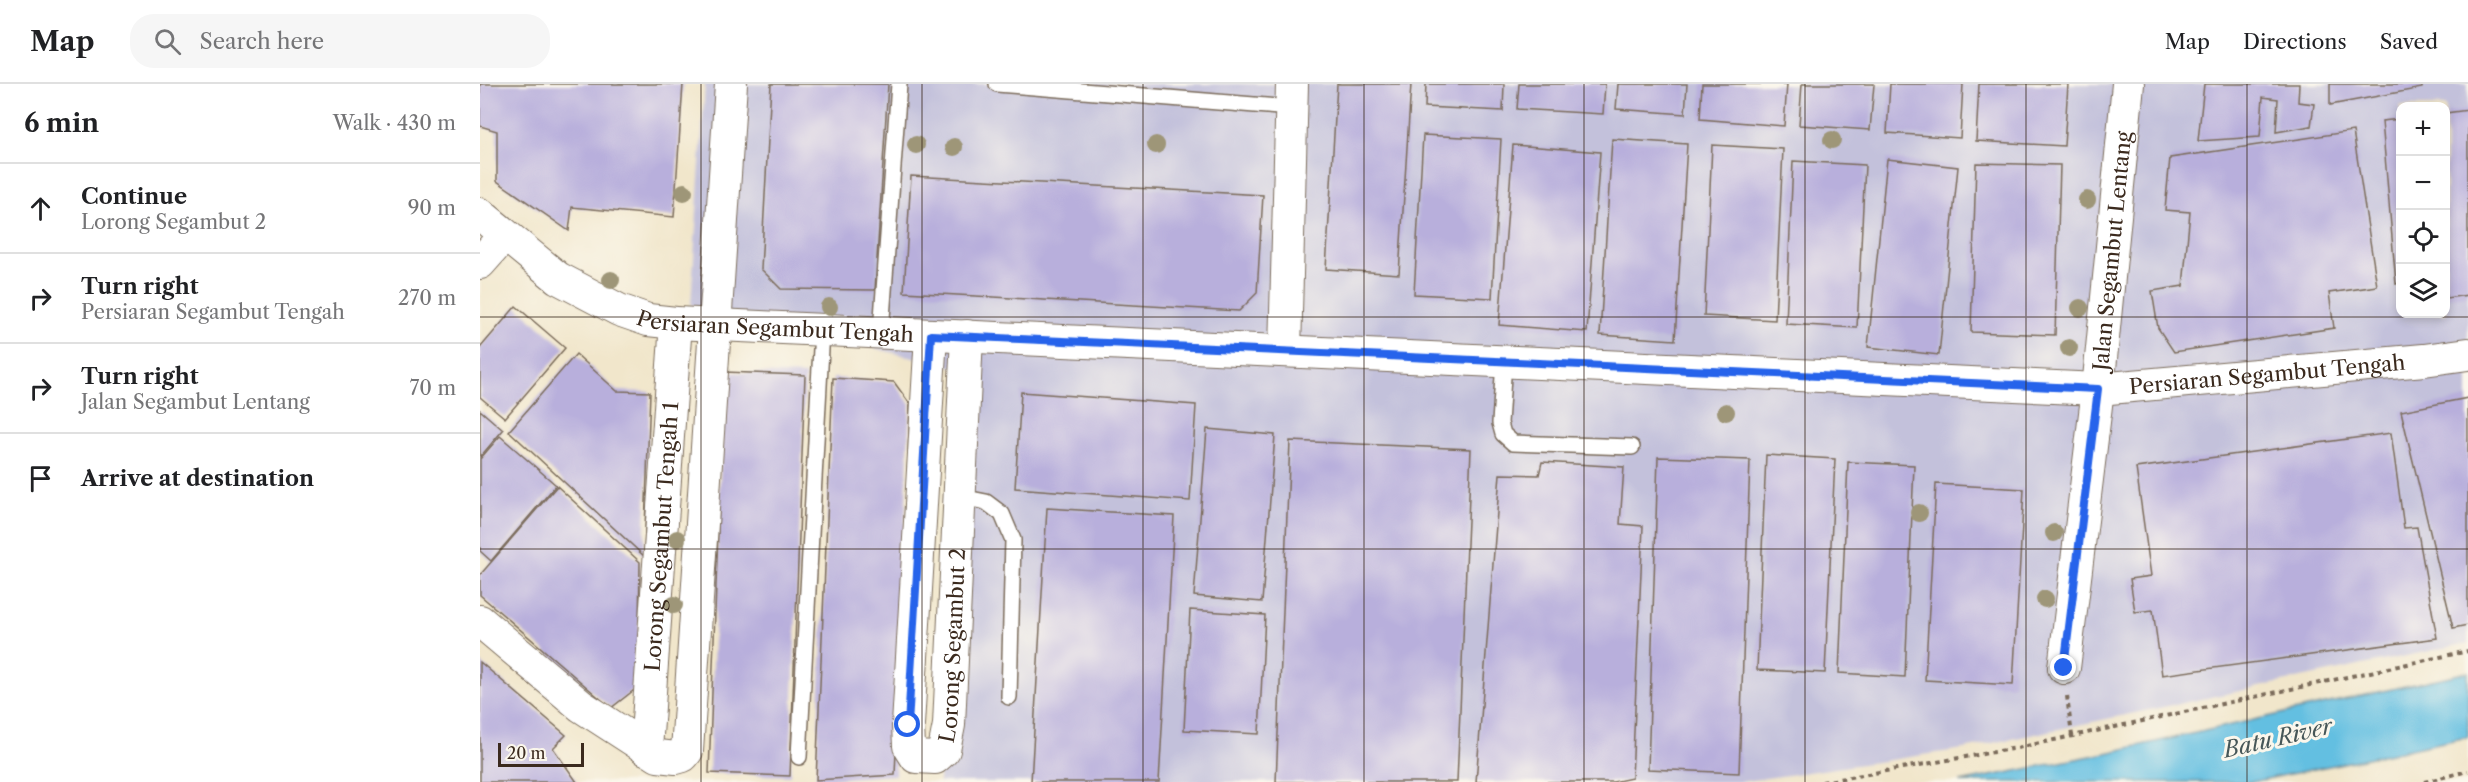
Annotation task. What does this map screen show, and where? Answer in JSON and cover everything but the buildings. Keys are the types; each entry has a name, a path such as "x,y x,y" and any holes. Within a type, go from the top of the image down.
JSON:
{"street":[{"path":"480,621 581,706 646,749 658,756 676,758 683,756 687,751 731,84"},
{"name":"Jalan Segambut Lentang","path":"2064,668 2098,389 2128,84"},
{"path":"1285,351 1292,96"},
{"name":"Persiaran Segambut Tengah","path":"480,214 558,278 619,310 648,320 676,323 2098,389 2424,360 2468,354"},
{"path":"480,263 504,236"},
{"name":"Lorong Segambut Tengah 1","path":"646,749 676,323"},
{"name":"Lorong Segambut 2","path":"931,335 908,725 909,746 916,757 935,758 944,750 949,725 967,336"}],"lane":[{"path":"881,332 899,84"},
{"path":"997,84 1292,96"},
{"path":"799,757 822,330"},
{"path":"1504,361 1500,423 1503,434 1513,443 1632,447"},
{"path":"961,497 986,502 1002,514 1013,540 1009,697"}],"path":[{"path":"1822,782 2072,736 2468,651"},
{"path":"2064,668 2072,736"},
{"path":"2424,782 2468,771"}],"shaded area":[{"path":"705,84 2468,84 2468,643 1964,749 1740,782 939,782 958,368 691,305"}],"water":[{"name":"Batu River","path":"2468,672 2468,737 2252,782 1960,782 2106,753"}],"route":[{"path":"908,725 931,335 2098,389 2064,668"}]}
